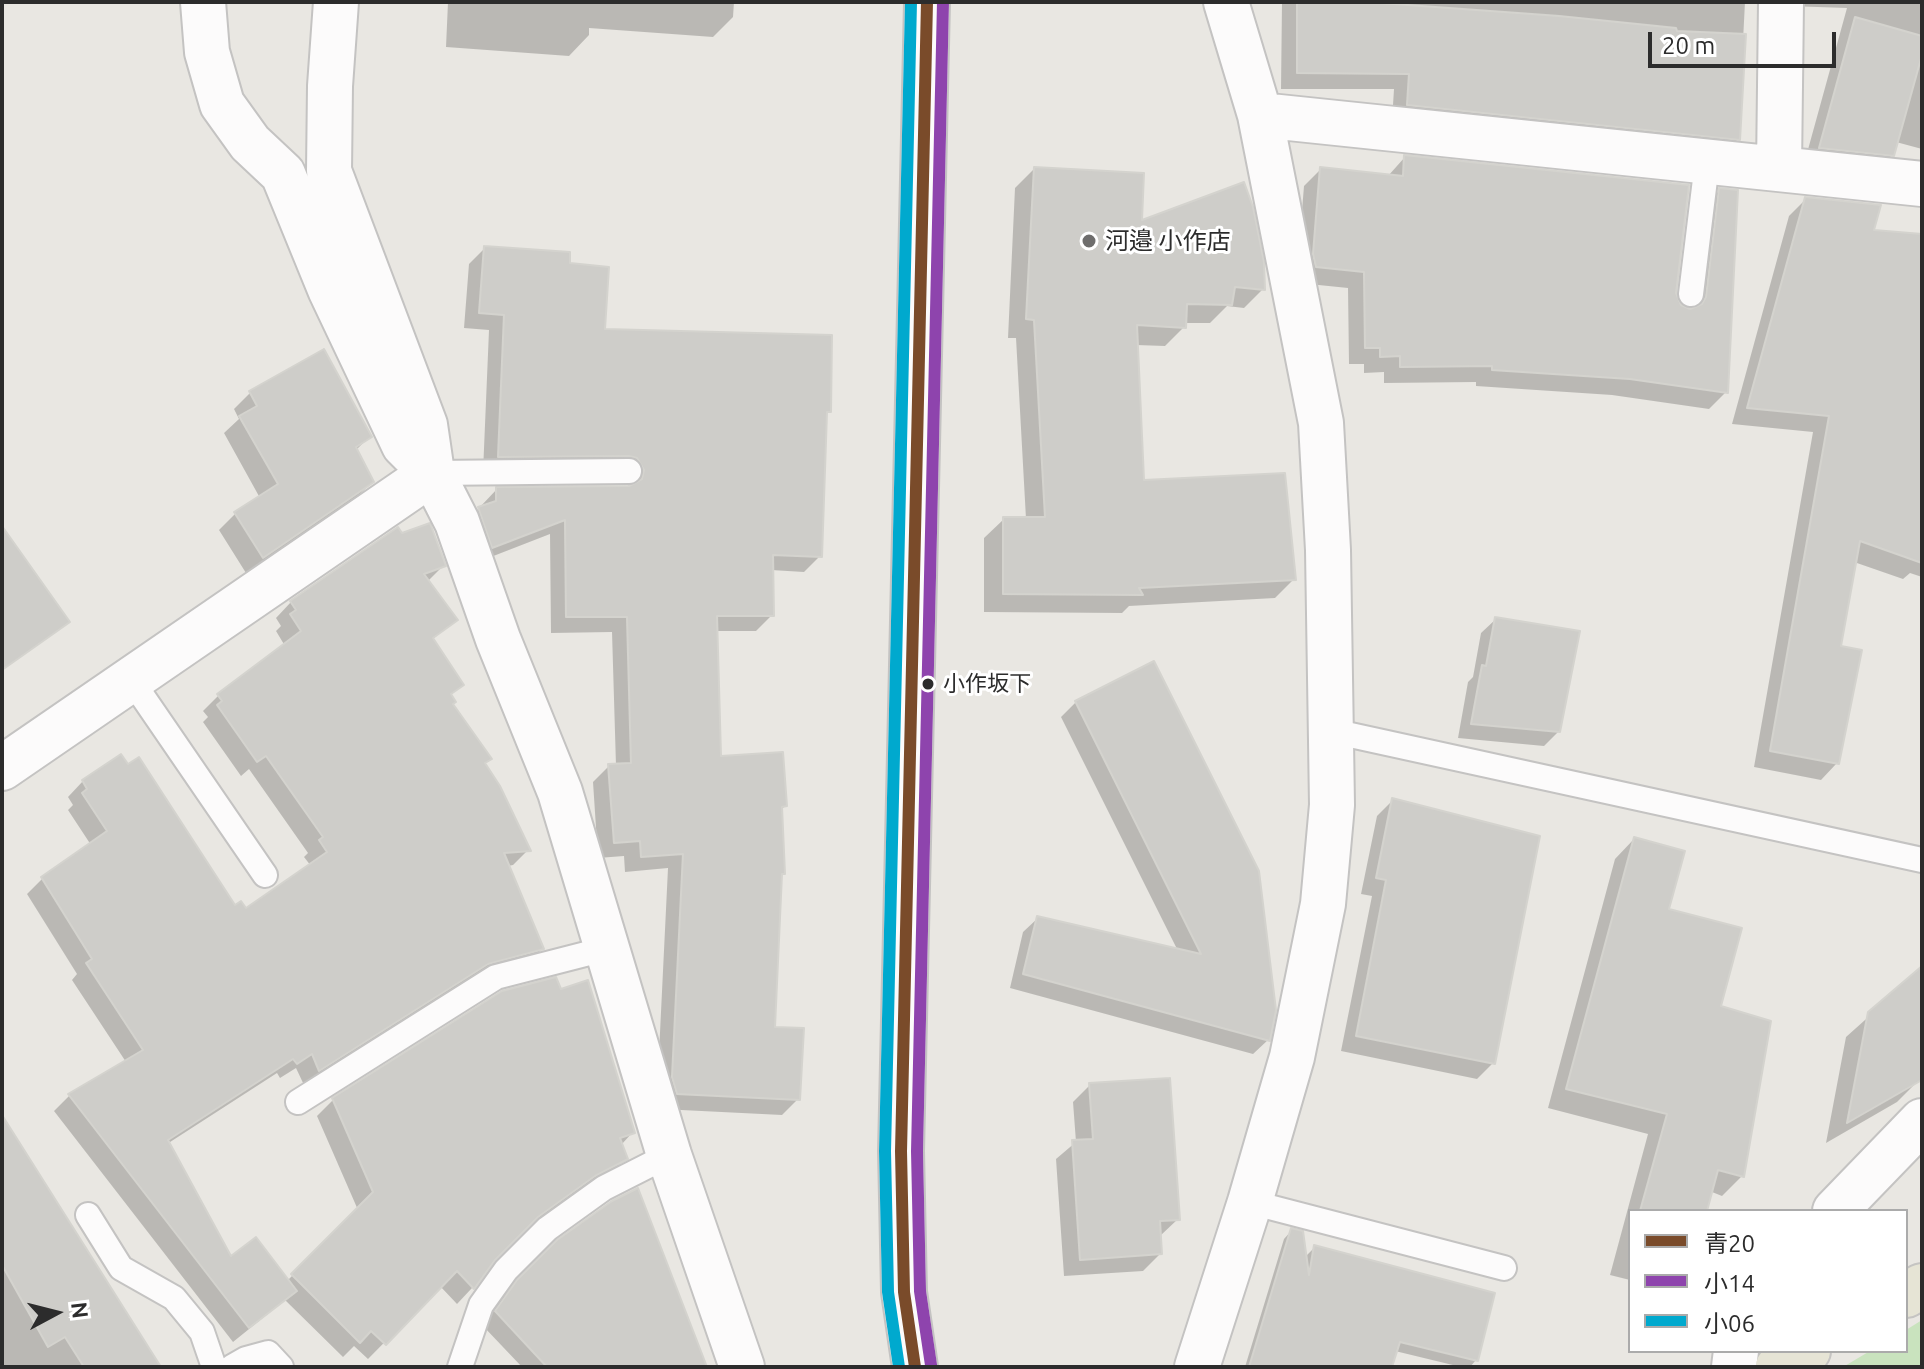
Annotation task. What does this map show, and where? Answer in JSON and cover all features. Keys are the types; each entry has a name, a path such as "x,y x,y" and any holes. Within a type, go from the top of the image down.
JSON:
{"main road":[{"path":"1778,1367 1804,1353"}],"street":[{"path":"203,2 207,52 222,104 250,143 283,174 330,289 404,445 432,473 457,522 498,639 560,792 669,1155 742,1367"},
{"path":"336,2 330,86 329,171 425,425 432,473"},
{"path":"915,1367 904,1292 901,1151 927,2"},
{"path":"1197,1367 1292,1057 1323,904 1332,805 1328,550 1321,423 1260,115 1226,2"},
{"path":"1779,169 1781,2"},
{"path":"1260,115 1922,184"},
{"path":"2,768 432,473"},
{"path":"1837,1209 1922,1121"}],"lane":[{"path":"1691,294 1707,163"},
{"path":"432,473 629,471"},
{"path":"132,681 265,875"},
{"path":"1332,731 1922,860"},
{"path":"298,1102 496,977 609,948"},
{"path":"460,1367 481,1305 506,1270 547,1229 604,1188 669,1155"},
{"path":"1250,1202 1504,1268"},
{"path":"88,1215 121,1268 174,1298 202,1332 214,1367"},
{"path":"232,1367 268,1353 281,1367"}],"green space":[{"path":"1922,1320 1922,1367 1843,1367 1867,1353 1908,1353 1908,1329"}],"building":[{"path":"1297,2 1366,2 1559,16 1676,28 1677,31 1746,34 1740,140 1407,105 1409,74 1297,73"},
{"path":"1855,17 1922,36 1922,55 1894,156 1819,148"},
{"path":"1404,155 1689,185 1676,293 1681,305 1690,309 1702,304 1706,297 1719,188 1738,190 1728,393 1630,379 1492,370 1492,366 1400,367 1400,356 1380,357 1380,348 1365,348 1364,272 1316,267 1313,254 1320,167 1403,176"},
{"path":"1034,167 1144,173 1142,220 1244,182 1253,207 1264,262 1265,290 1235,287 1232,305 1187,304 1186,328 1137,325 1144,480 1285,473 1296,580 1139,588 1143,595 1003,594 1003,517 1045,517 1034,320 1026,319"},
{"path":"1805,197 1881,205 1874,230 1922,234 1922,563 1860,541 1841,646 1862,650 1839,764 1770,751 1829,416 1747,408"},
{"path":"484,246 570,252 570,263 609,267 605,329 832,335 831,412 827,412 822,557 773,555 774,616 717,616 721,756 783,752 787,806 782,807 785,874 782,874 775,1027 804,1028 800,1100 677,1094 672,1077 683,854 641,857 640,841 614,843 608,764 631,763 627,617 566,617 565,520 492,548 478,507 496,501 496,487 629,486 642,479 644,470 637,458 629,456 498,457 504,315 479,313"},
{"path":"324,349 372,437 356,447 374,482 263,558 234,512 278,484 239,416 257,406 249,391"},
{"path":"430,523 446,566 424,574 458,620 433,638 464,685 451,694 456,702 453,704 492,759 485,763 500,786 531,851 504,853 544,949 488,964 319,1071 312,1054 297,1064 293,1059 168,1140 231,1256 256,1237 297,1291 249,1328 68,1094 143,1050 86,963 92,959 41,877 107,831 82,793 87,789 82,780 121,754 128,764 139,757 235,905 241,901 246,908 327,852 319,840 323,837 266,756 257,762 217,705 222,701 217,694 301,631 290,614 296,610 290,601 398,527 402,533"},
{"path":"2,526 70,622 2,670"},
{"path":"1495,617 1580,631 1560,732 1471,724"},
{"path":"1154,661 1259,871 1276,1010 1270,1041 1023,974 1037,916 1201,954 1075,701"},
{"path":"1392,798 1540,836 1495,1064 1356,1036 1386,880 1376,878"},
{"path":"1634,837 1685,851 1669,909 1742,928 1721,1006 1771,1021 1744,1177 1718,1170 1708,1209 1641,1209 1667,1114 1566,1089"},
{"path":"1922,966 1922,1080 1847,1123 1868,1012"},
{"path":"556,977 561,989 588,980 635,1133 620,1138 628,1159 595,1176 538,1217 495,1260 474,1289 457,1271 386,1345 371,1331 360,1343 291,1274 373,1192 332,1098 502,991"},
{"path":"1170,1078 1180,1220 1160,1221 1162,1254 1080,1260 1072,1140 1093,1139 1089,1083"},
{"path":"2,1115 161,1367 84,1367 65,1337 48,1347 2,1265"},
{"path":"638,1188 707,1367 547,1367 495,1311 517,1280 557,1240 612,1201"},
{"path":"1291,1228 1303,1231 1309,1275 1314,1245 1495,1293 1478,1361 1400,1342 1392,1367 1249,1367"}],"transit line":[{"name":"小06","path":"899,1367 888,1292 885,1151 911,2"},
{"name":"青20","path":"915,1367 904,1292 901,1151 927,2"},
{"name":"小14","path":"931,1365 920,1291 917,1151 943,2"}],"place":[{"name":"河邉 小作店","path":"1089,241"},
{"name":"小作坂下","path":"928,684"}]}
